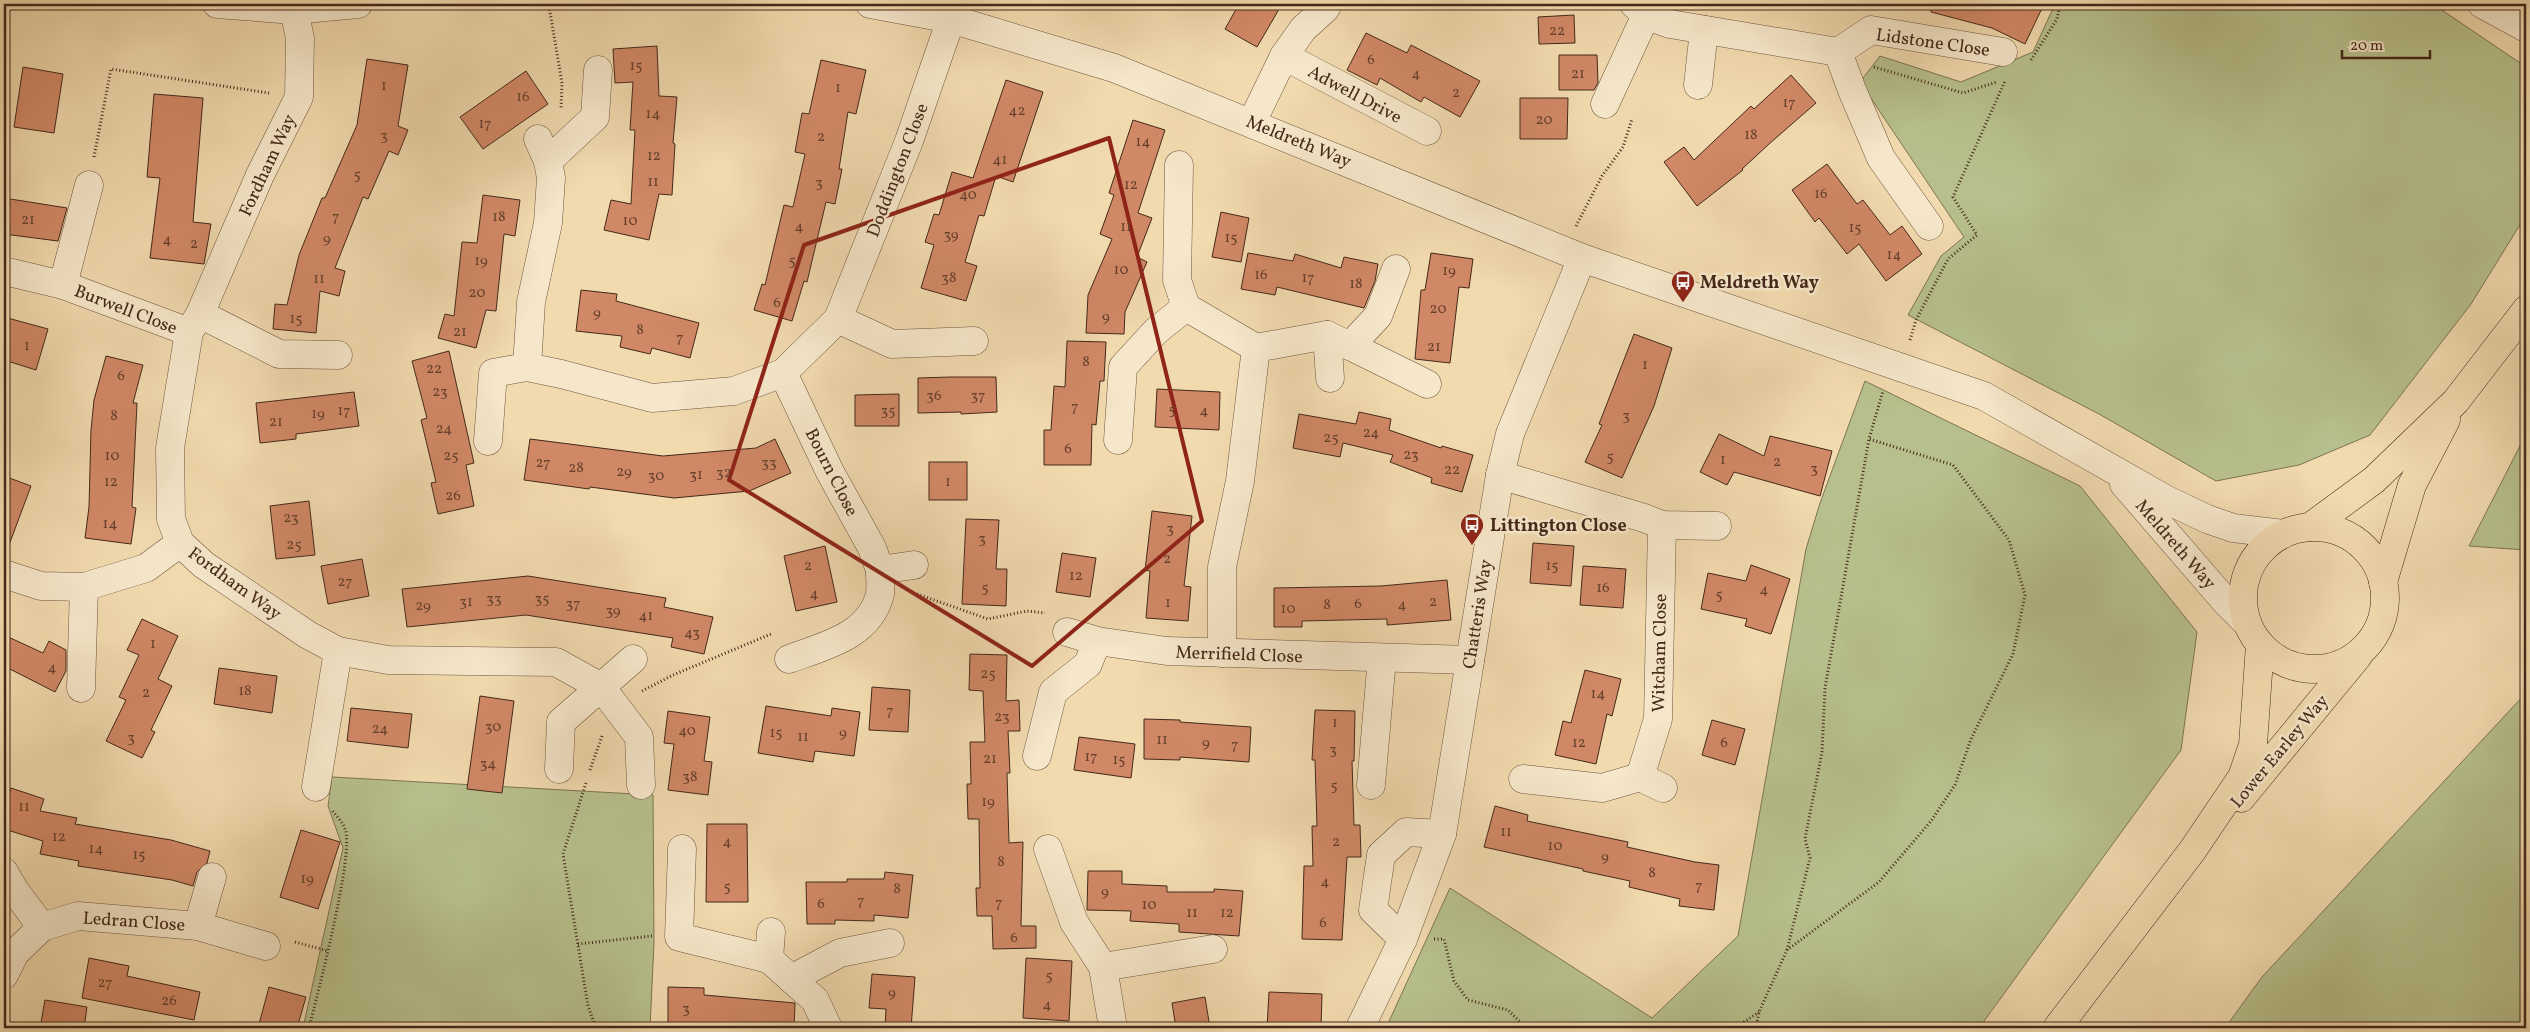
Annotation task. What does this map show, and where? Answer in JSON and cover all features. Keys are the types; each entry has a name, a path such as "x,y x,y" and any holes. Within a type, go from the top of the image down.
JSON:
{"main road":[{"path":"2310,527 2374,480 2456,401 2526,310"},
{"path":"2384,582 2379,568 2366,550 2346,535 2325,528 2310,527 2283,534 2263,548 2246,577 2243,599 2254,634 2269,654 2295,667 2324,669 2346,661 2363,650 2377,632 2384,608 2384,582 2412,485 2456,401"},
{"name":"Lower Earley Way","path":"2057,1028 2192,851 2242,777 2253,745 2254,634"},
{"name":"Lower Earley Way","path":"2192,851 2256,782 2363,650"}],"street":[{"path":"217,4 294,10 346,5"},
{"name":"Meldreth Way","path":"870,4 951,19 1114,68 1252,122 1582,258 1984,396 2167,500 2207,519 2233,528 2283,534"},
{"path":"1252,122 1284,56 1303,29 1328,4"},
{"path":"2482,4 2526,28"},
{"path":"1605,104 1644,8 1670,24 1838,52 1881,158 1929,226"},
{"name":"Fordham Way","path":"294,10 300,38 299,98 260,175 195,323 170,448 171,519 180,543 204,565 308,635 338,651 388,660 556,662 608,696 639,737 641,785"},
{"name":"Doddington Close","path":"488,441 493,373 527,368 561,374 652,398 734,391 783,373 838,319 909,141 951,19"},
{"path":"1698,86 1704,30"},
{"name":"Lidstone Close","path":"1838,52 1871,30 2005,65"},
{"name":"Adwell Drive","path":"1284,56 1427,131"},
{"path":"527,368 531,302 548,223 551,178 543,150 595,116 598,70"},
{"path":"1179,165 1177,280 1186,307 1256,348 1339,341 1378,316 1396,269"},
{"name":"Burwell Close","path":"63,285 89,185"},
{"name":"Chatteris Way","path":"1360,1028 1405,933 1442,834 1500,475 1510,434 1582,258"},
{"name":"Burwell Close","path":"4,271 63,285 195,323"},
{"path":"1118,440 1123,367 1156,331 1186,307"},
{"path":"838,319 892,344 974,341"},
{"path":"195,323 278,354 338,355"},
{"path":"1330,378 1339,341"},
{"path":"1339,341 1428,384"},
{"path":"1222,653 1222,567 1240,480 1256,348"},
{"name":"Bourn Close","path":"783,373 830,472 872,548 880,582"},
{"name":"Meldreth Way","path":"2106,464 2254,634"},
{"path":"1500,475 1662,525 1716,526"},
{"name":"Witcham Close","path":"1523,779 1602,788 1651,783 1658,719 1662,525"},
{"path":"4,574 41,586 84,587 146,568 180,543"},
{"path":"789,659 845,639 871,616 880,582 914,565"},
{"path":"81,688 84,587"},
{"name":"Merrifield Close","path":"1067,632 1097,641 1167,651 1470,660"},
{"path":"1037,756 1053,692 1088,664 1097,641"},
{"path":"316,787 338,651"},
{"path":"1371,785 1382,658"},
{"path":"559,769 561,722 608,696 633,659"},
{"path":"1405,933 1373,910 1381,855 1406,832 1442,834"},
{"path":"682,849 679,937 769,959 815,1000 828,1028"},
{"path":"1048,849 1074,922 1103,967 1112,1028"},
{"path":"4,872 15,891 42,927"},
{"name":"Ledran Close","path":"198,926 212,877"},
{"name":"Ledran Close","path":"4,975 15,953 42,927 78,916 198,926 266,946"},
{"path":"769,959 771,932"},
{"path":"791,979 840,953 890,943"},
{"path":"1103,967 1213,949"}],"path":[{"path":"548,6 562,83 561,119"},
{"path":"1910,340 1916,320 1948,259 1977,235 1953,197 2005,65"},
{"path":"89,185 112,69 299,98"},
{"path":"1576,227 1602,176"},
{"path":"1756,1028 1760,1012 1787,950 1810,858 1805,838 1822,752 1826,688 1869,439 1892,365"},
{"path":"1787,950 1878,882 1931,821 1955,785 1971,739 2013,654 2025,595 2009,540 1953,465 1869,439"},
{"path":"880,582 988,619 1027,611 1055,615 1067,632"},
{"path":"589,771 608,696 673,675 774,634"},
{"path":"586,780 564,854 588,1006 596,1028"},
{"path":"309,1028 328,951 346,859 346,830 316,787"},
{"path":"1405,933 1427,938 1444,939 1454,981 1468,1000 1508,1010 1526,1028"},
{"path":"578,944 661,934 679,937"},
{"path":"1735,1028 1760,1012"}],"highlighted area":[{"path":"1109,138 1202,521 1032,666 729,480 804,245"}],"green space":[{"path":"2055,4 2433,4 2526,67 2526,215 2471,304 2370,435 2299,465 2216,481 2099,414 1908,315 1941,256 1964,237 1860,82 1880,56 1961,82 2033,52"},
{"path":"1865,381 2080,486 2197,632 2181,750 1979,1028 1386,1028 1450,888 1652,1018 1738,936 1806,549 1820,503"},
{"path":"2526,434 2526,550 2469,546"},
{"path":"2526,693 2526,1028 2225,1028 2262,977"},
{"path":"332,777 653,795 654,942 650,1028 303,1028 343,848 328,806"}],"building":[{"path":"1239,4 1282,4 1257,47 1225,29"},
{"path":"1932,4 2044,4 2025,44 1992,28 1931,12"},
{"path":"1574,15 1575,43 1539,44 1538,17"},
{"path":"1366,33 1407,53 1411,45 1480,81 1460,117 1424,97 1421,102 1380,78 1377,85 1347,70"},
{"path":"657,46 659,96 677,97 673,143 675,144 672,195 659,194 649,240 604,230 611,200 631,204 635,130 630,130 633,82 615,83 613,49"},
{"path":"1559,55 1597,55 1598,83 1594,90 1559,90"},
{"path":"367,59 408,65 398,126 408,130 398,155 389,151 368,199 363,197 335,268 345,271 339,296 320,291 316,333 273,329 275,304 287,305 299,255 322,198 325,198 357,125"},
{"path":"821,60 866,70 856,114 848,112 839,169 842,169 835,204 826,202 807,282 804,281 792,321 754,310 762,284 765,285 784,205 793,207 805,154 795,152 802,113 809,114"},
{"path":"23,67 63,74 54,133 14,127"},
{"path":"526,71 548,104 483,149 460,117"},
{"path":"1791,75 1816,103 1769,144 1743,170 1697,206 1664,162 1684,147 1694,160 1751,106 1754,109"},
{"path":"1006,80 1043,92 1013,182 996,176 984,216 979,215 965,262 977,266 966,301 921,288 934,245 925,242 934,214 939,215 952,172 973,178"},
{"path":"154,94 203,98 193,222 211,224 204,264 150,258 160,178 147,177"},
{"path":"1520,98 1568,98 1567,139 1520,139"},
{"path":"1133,120 1165,130 1138,213 1152,218 1137,257 1147,262 1125,312 1124,334 1086,333 1088,295 1112,239 1100,234 1114,195 1109,193"},
{"path":"1827,164 1857,204 1863,200 1890,235 1902,226 1922,254 1886,281 1859,244 1847,254 1819,218 1815,222 1792,190"},
{"path":"483,195 520,200 515,236 504,234 496,311 486,310 476,348 438,338 445,314 454,316 462,242 477,243"},
{"path":"4,198 67,208 58,241 4,234"},
{"path":"1221,212 1249,218 1241,262 1212,257"},
{"path":"1248,253 1293,261 1295,254 1341,268 1344,257 1378,264 1375,281 1364,308 1277,287 1275,295 1241,289"},
{"path":"1431,253 1473,259 1469,288 1459,287 1450,363 1415,359 1421,290 1425,290"},
{"path":"581,290 617,294 616,301 699,323 690,358 652,348 650,354 620,347 622,336 576,331"},
{"path":"4,317 48,329 36,370 4,360"},
{"path":"1634,334 1672,348 1654,406 1622,478 1585,462 1602,425 1599,424"},
{"path":"1067,341 1106,342 1104,381 1100,381 1096,425 1092,424 1091,465 1044,465 1044,430 1051,430 1054,386 1065,387"},
{"path":"449,351 474,463 466,465 474,506 438,514 431,483 436,482 421,420 427,418 412,361"},
{"path":"106,356 143,365 133,403 137,403 132,507 136,508 131,544 85,538 89,507 91,430 94,400"},
{"path":"996,377 997,412 961,414 961,412 918,413 918,378"},
{"path":"1157,389 1220,392 1219,430 1155,427"},
{"path":"354,392 359,426 296,434 296,439 260,443 256,403"},
{"path":"899,394 899,426 855,426 855,395"},
{"path":"1359,412 1391,419 1389,430 1441,448 1442,446 1473,455 1462,492 1431,483 1432,478 1390,462 1393,455 1343,443 1340,457 1293,448 1299,414 1356,424"},
{"path":"1719,434 1764,456 1770,436 1832,451 1820,496 1734,472 1727,485 1700,472"},
{"path":"530,439 663,456 756,448 775,439 791,473 749,491 674,498 590,487 589,489 524,480"},
{"path":"929,462 967,462 967,500 929,500"},
{"path":"4,476 31,486 6,553 4,552"},
{"path":"309,501 315,555 276,559 270,506"},
{"path":"1152,511 1192,516 1184,586 1191,587 1188,621 1146,618 1150,571 1145,570"},
{"path":"966,519 999,520 996,569 1007,569 1006,606 962,604"},
{"path":"1533,543 1574,546 1571,586 1530,583"},
{"path":"825,546 837,602 796,611 784,556"},
{"path":"1062,553 1096,558 1090,597 1056,592"},
{"path":"362,559 369,596 328,604 321,566"},
{"path":"1751,565 1790,579 1771,634 1745,626 1747,619 1701,609 1708,573 1746,581"},
{"path":"1583,566 1626,569 1623,608 1580,605"},
{"path":"528,576 666,598 664,607 713,617 704,654 671,647 673,638 526,615 407,627 402,589"},
{"path":"1447,580 1451,620 1387,625 1387,619 1302,621 1302,627 1274,627 1274,588 1381,586"},
{"path":"142,619 178,636 158,679 172,686 151,730 155,732 142,758 106,741 126,700 119,697 139,655 127,650"},
{"path":"4,635 43,653 49,641 66,650 66,671 55,692 4,666"},
{"path":"970,654 1007,655 1006,701 1019,700 1020,731 1008,731 1010,773 1007,773 1009,843 1023,842 1021,926 1036,926 1036,948 993,949 992,916 977,916 976,888 980,888 979,819 968,819 967,784 971,784 970,742 985,742 983,691 969,690"},
{"path":"219,668 277,676 272,713 214,704"},
{"path":"1585,670 1621,679 1612,716 1607,714 1596,764 1555,755 1563,721 1571,723"},
{"path":"872,687 910,690 908,732 869,730"},
{"path":"480,696 514,701 502,793 467,789"},
{"path":"766,706 831,716 832,708 860,712 854,756 815,751 813,762 758,753"},
{"path":"351,708 412,714 408,748 347,741"},
{"path":"1315,710 1355,711 1354,761 1352,761 1354,825 1360,825 1361,857 1347,857 1342,940 1302,939 1304,866 1313,866 1312,826 1317,826 1315,760 1312,760"},
{"path":"668,711 710,717 704,761 712,762 708,795 668,790 674,744 664,743"},
{"path":"1144,719 1180,720 1180,722 1251,727 1249,762 1180,757 1180,760 1144,759"},
{"path":"1712,720 1745,729 1735,765 1702,755"},
{"path":"1079,737 1135,744 1131,778 1074,770"},
{"path":"11,788 44,799 40,811 77,818 75,824 171,840 210,851 207,863 197,872 193,886 172,880 78,866 79,861 40,854 43,841 4,829 4,814"},
{"path":"1495,806 1528,815 1527,821 1628,842 1627,847 1695,862 1719,865 1714,910 1679,906 1680,899 1629,887 1630,881 1484,847"},
{"path":"707,824 747,824 748,902 706,902"},
{"path":"301,830 340,842 318,909 280,897"},
{"path":"1088,871 1122,871 1122,884 1167,886 1167,892 1214,892 1214,889 1243,891 1239,936 1179,932 1179,924 1130,921 1131,911 1087,910"},
{"path":"885,872 913,875 908,918 874,915 874,921 835,920 835,924 807,924 806,882 847,882 847,879 884,879"},
{"path":"89,958 129,966 127,976 200,992 194,1020 82,998"},
{"path":"1026,958 1072,961 1069,1021 1023,1018"},
{"path":"872,974 915,977 911,1028 885,1028 886,1009 869,1008"},
{"path":"269,987 306,997 297,1028 258,1028"},
{"path":"668,987 704,988 704,995 795,1003 794,1028 668,1028"},
{"path":"1269,992 1322,994 1321,1028 1267,1028"},
{"path":"1205,997 1210,1028 1176,1028 1172,1003"},
{"path":"45,1000 87,1007 84,1028 40,1028"}],"place":[{"name":"Meldreth Way","path":"1683,303"},
{"name":"Littington Close","path":"1472,546"}]}
